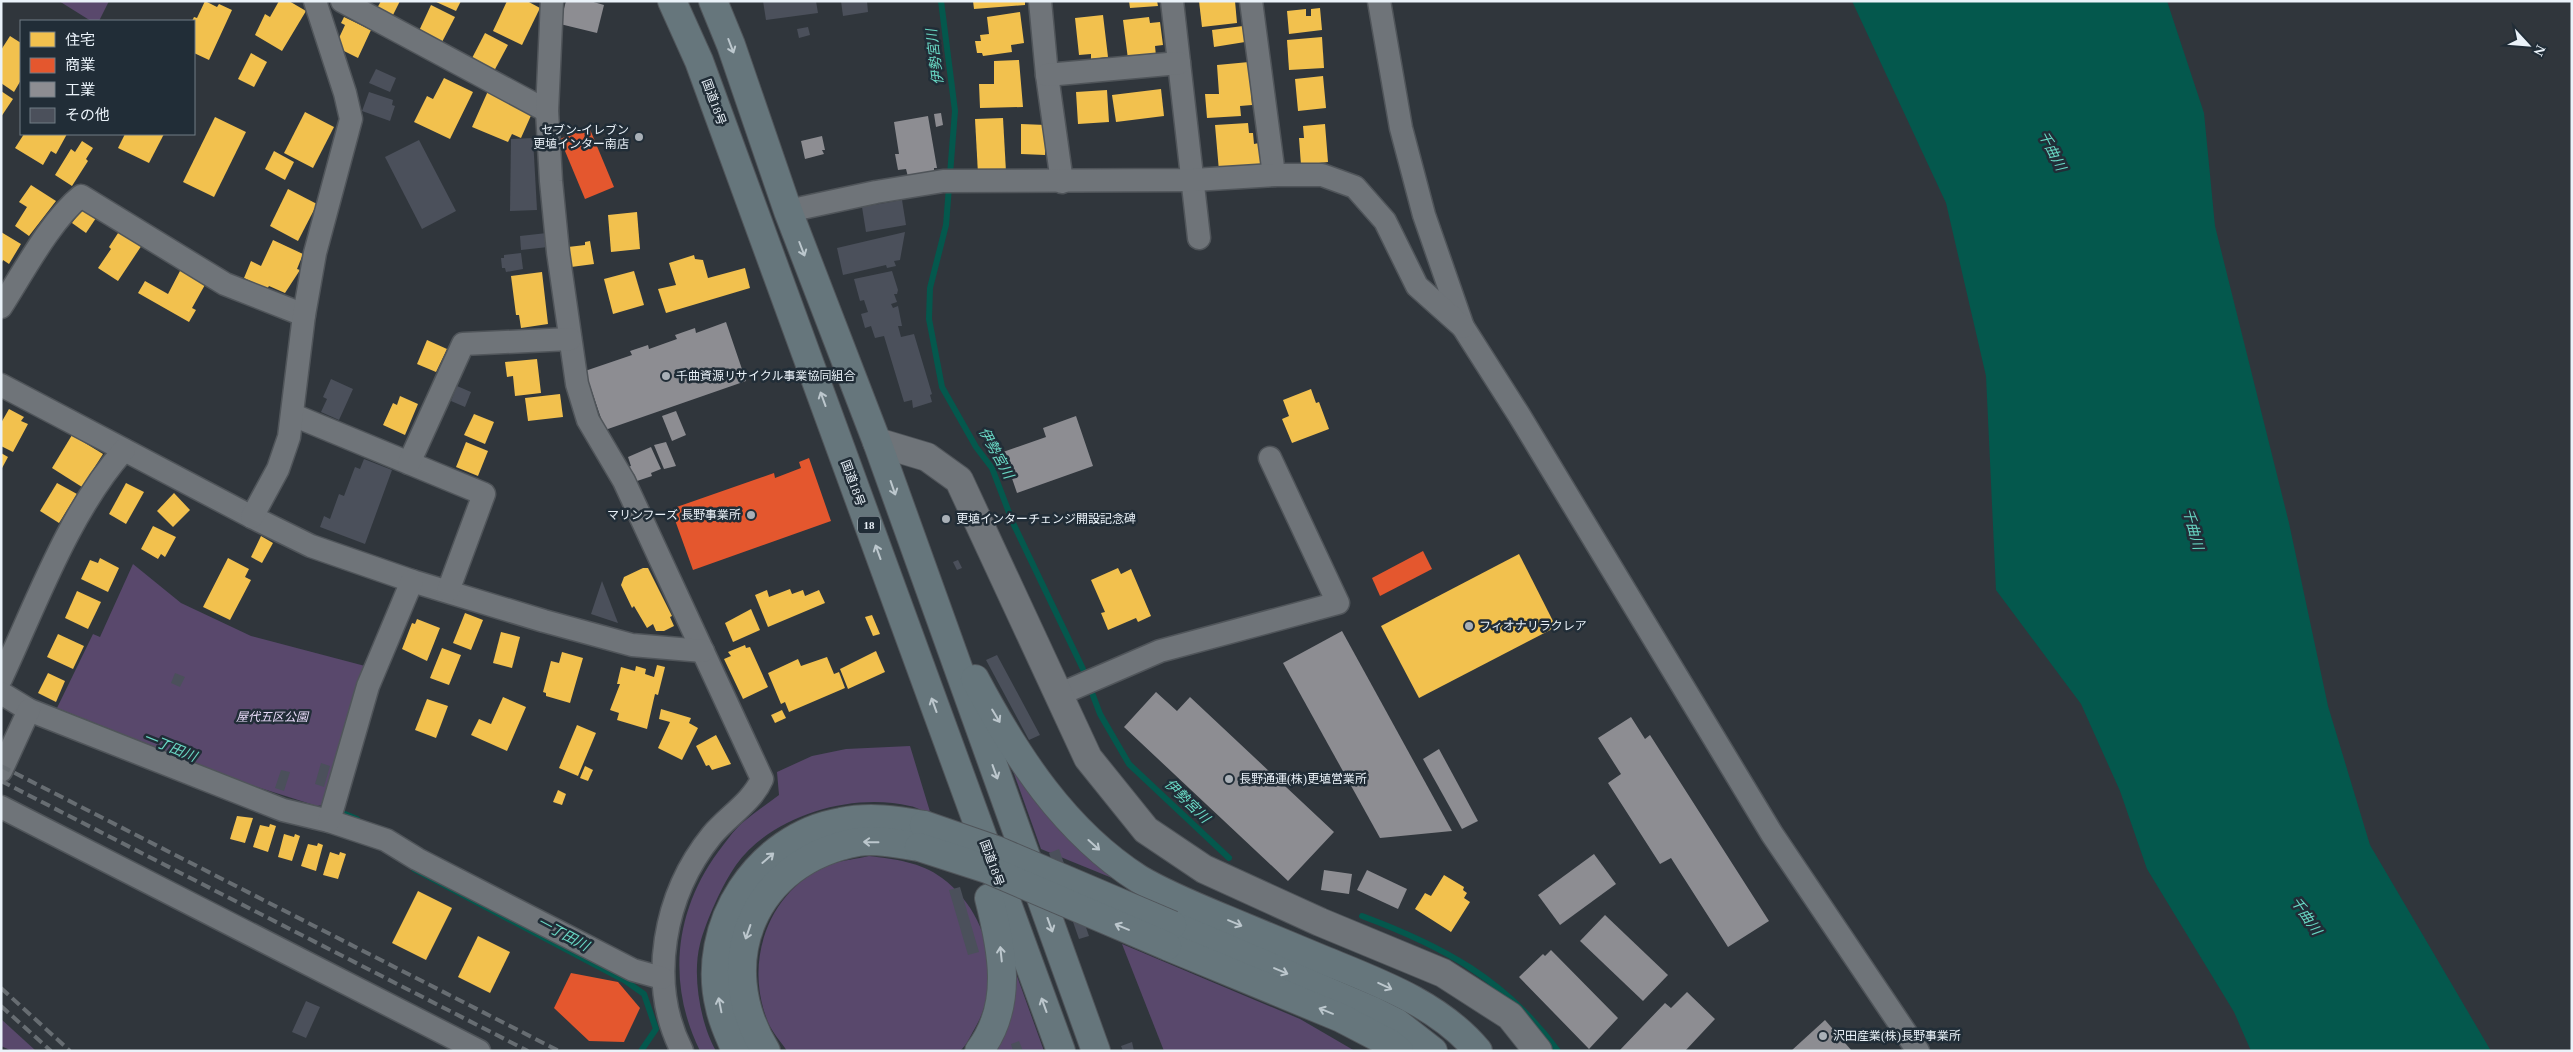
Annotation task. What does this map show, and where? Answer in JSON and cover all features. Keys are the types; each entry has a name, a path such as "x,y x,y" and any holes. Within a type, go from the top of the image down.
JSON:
{"highway":[{"name":"国道18号","path":"672,1 699,61 1061,1051"},
{"path":"713,1 731,45 788,211 877,442 1096,1051"},
{"path":"931,596 987,701 1024,762 1048,796 1094,846 1141,879 1169,895 1399,992 1452,1026 1478,1051"},
{"path":"943,730 1001,950 1003,975 1001,998 994,1023 980,1051"},
{"path":"736,1051 719,1007 716,980 717,952 723,927 733,902 748,878 766,859 789,842 814,829 840,822 868,819 896,820 922,836 987,869 1371,1010 1397,1024 1433,1051"},
{"path":"766,1051 753,1030 745,1007 740,982 742,955 748,932 759,908 773,887 790,872 812,857 835,848 860,842 890,842 922,836"},
{"path":"1169,935 1341,1018 1389,1043 1399,1051"}],"street":[{"path":"252,517 278,469 293,415 304,315 315,253 350,120 345,93 314,1"},
{"path":"342,1 547,111"},
{"path":"552,1 547,111 558,252 576,384 588,420 624,481 762,779 756,793 711,836 692,865 676,898 669,923 662,978 672,1045"},
{"path":"1040,1 1047,75 1062,182"},
{"path":"1172,1 1194,180 1199,238"},
{"path":"1251,1 1274,175"},
{"path":"1379,1 1401,128 1424,214 1463,326 1772,834 1918,1051"},
{"path":"1047,75 1179,63"},
{"path":"788,211 876,192 950,181 1194,180 1274,175 1322,175 1355,187 1385,221 1417,286 1463,326"},
{"path":"1,307 70,204 80,196 225,284 304,315"},
{"path":"409,463 463,344 570,339"},
{"path":"1,385 252,517 312,546 412,581 544,621 632,645 703,651"},
{"path":"293,415 484,494 448,591"},
{"path":"877,442 927,457 960,480 1068,691 1088,758 1146,830 1204,869 1320,922 1443,973 1510,1016 1538,1051"},
{"path":"1,679 75,519 112,463 124,450"},
{"path":"1068,691 1160,651 1338,603 1270,458"},
{"path":"330,821 368,686 412,581"},
{"path":"1,693 29,710 282,810 330,821 386,840 418,859 633,970 662,978"},
{"path":"1,770 29,710"},
{"path":"1,807 479,1051"}],"green space":[{"path":"59,1 109,1 100,20 89,20"},
{"name":"屋代五区公園","path":"133,564 181,603 251,636 365,666 323,805 317,806 248,784 57,708 93,634 100,637"},
{"path":"910,746 931,815 918,808 887,802 839,805 792,821 770,833 751,848 736,865 715,903 700,944 697,970 699,999 710,1040 716,1051 700,1051 689,1026 683,1000 680,949 684,924 692,899 703,875 718,852 742,823 779,795 777,772 812,756 846,749"},
{"path":"1013,771 1069,838 1122,882 1041,849"},
{"path":"869,856 907,862 925,868 942,878 958,892 971,909 980,927 987,947 989,988 984,1009 967,1043 960,1051 787,1051 768,1022 761,999 758,975 760,952 767,930 777,909 791,890 810,875 841,861"},
{"path":"1122,944 1300,1019 1355,1051 1164,1051"},
{"path":"1013,965 1044,1051 991,1051"},
{"path":"1,1019 36,1051 12,1051 1,1046"}],"water":[{"name":"千曲川","path":"1852,1 2167,1 2204,113 2215,226 2289,523 2328,706 2370,845 2491,1051 2251,1051 2234,1012 2147,869 2120,791 2081,704 1996,590 1986,376 1946,203"}],"building: 住宅":[{"path":"205,1 217,7 219,4 232,10 209,60 195,53 195,20 192,20 194,17 197,18"},
{"path":"279,1 289,1 306,11 282,51 255,35 265,14 270,17"},
{"path":"381,1 400,1 391,19 375,12"},
{"path":"434,1 461,1 456,11"},
{"path":"507,1 527,1 540,8 522,45 493,31"},
{"path":"973,1 1025,1 1025,5 974,9"},
{"path":"1129,1 1157,1 1158,6 1130,8"},
{"path":"1199,1 1235,1 1237,23 1202,27"},
{"path":"431,5 455,17 441,44 418,33"},
{"path":"1320,8 1322,30 1289,34 1287,11 1306,9 1306,16 1311,16 1311,9"},
{"path":"1020,12 1024,43 1011,45 1012,52 983,56 982,53 977,53 975,41 981,41 980,35 989,34 987,17"},
{"path":"1103,15 1108,57 1091,59 1091,54 1079,55 1075,18"},
{"path":"344,17 371,30 358,58 342,50 339,38 345,25 341,23"},
{"path":"1149,17 1150,23 1160,22 1163,45 1155,46 1156,56 1128,59 1123,20"},
{"path":"1243,26 1245,42 1214,47 1212,30"},
{"path":"485,33 508,45 493,73 470,62"},
{"path":"10,36 20,42 20,82 14,92 1,83 1,50"},
{"path":"1322,37 1324,68 1289,70 1287,40"},
{"path":"251,53 267,62 254,87 238,79"},
{"path":"1019,60 1023,107 980,108 979,84 994,84 994,61"},
{"path":"1249,62 1252,105 1240,106 1241,116 1207,118 1205,94 1219,94 1217,65"},
{"path":"1323,76 1326,108 1298,111 1295,79"},
{"path":"444,78 473,92 450,139 414,122 427,96 433,99"},
{"path":"1161,89 1164,116 1116,122 1112,95"},
{"path":"1107,90 1109,122 1078,124 1076,92"},
{"path":"1,91 13,99 1,117"},
{"path":"488,91 533,111 521,138 512,134 508,142 472,127"},
{"path":"305,112 334,127 313,168 284,153"},
{"path":"215,117 246,132 214,197 183,182"},
{"path":"1003,118 1006,172 978,174 975,119"},
{"path":"1248,123 1249,133 1253,133 1254,144 1259,143 1261,166 1219,171 1215,125"},
{"path":"1021,124 1046,125 1045,155 1021,154"},
{"path":"1325,124 1328,162 1301,165 1299,138 1304,138 1303,126"},
{"path":"23,135 66,135 56,154 51,151 43,165 15,148"},
{"path":"124,135 163,135 149,163 118,148"},
{"path":"82,141 93,148 86,159 88,161 72,186 55,175 71,149 75,152"},
{"path":"274,151 294,162 285,180 265,169"},
{"path":"31,185 56,201 29,236 15,226 27,207 19,202"},
{"path":"288,189 317,204 298,241 270,226"},
{"path":"83,208 96,218 86,233 72,223"},
{"path":"637,212 640,249 611,252 608,215"},
{"path":"120,230 142,245 118,281 98,268 111,249 109,247"},
{"path":"1,232 21,244 9,264 3,260 1,264"},
{"path":"273,240 303,254 297,269 300,270 285,293 269,286 267,289 244,278 251,261 261,266"},
{"path":"590,241 594,264 571,267 568,247 585,245 585,242"},
{"path":"694,255 695,259 703,260 708,278 745,268 750,288 666,313 658,289 676,285 669,263"},
{"path":"181,269 206,283 192,308 196,310 189,322 138,293 145,281 168,294"},
{"path":"634,271 644,305 613,314 604,279"},
{"path":"542,272 548,324 521,328 519,315 516,315 511,276"},
{"path":"427,340 447,349 436,372 417,364"},
{"path":"537,359 541,393 515,396 513,376 507,377 505,362"},
{"path":"1311,389 1316,403 1319,402 1329,429 1292,443 1282,419 1289,416 1283,400"},
{"path":"560,394 563,417 528,421 525,398"},
{"path":"400,396 418,404 405,435 383,425 393,403 397,405"},
{"path":"9,409 24,417 21,421 28,424 13,452 1,446 1,423"},
{"path":"474,414 494,422 485,444 464,435"},
{"path":"72,435 103,454 82,487 52,468"},
{"path":"466,442 488,451 478,476 456,467"},
{"path":"1,453 8,457 1,470"},
{"path":"57,483 77,494 59,523 40,511"},
{"path":"126,483 144,492 126,524 109,514"},
{"path":"174,493 190,510 173,527 157,511"},
{"path":"153,526 176,537 165,557 161,554 158,559 141,549"},
{"path":"261,536 273,543 262,563 251,557"},
{"name":"フィオナリラクレア","path":"1519,554 1556,627 1419,698 1381,626"},
{"path":"100,558 119,568 108,592 81,579 90,560 98,563"},
{"path":"228,558 249,569 245,577 251,580 230,620 203,607"},
{"path":"643,568 648,568 672,616 670,617 674,626 664,631 656,631 653,624 647,628 634,606 632,608 621,585 624,577"},
{"path":"1118,568 1121,574 1131,569 1151,616 1138,622 1136,618 1108,630 1101,613 1105,612 1091,580"},
{"path":"790,589 792,594 803,590 805,596 819,590 825,603 768,627 755,595 767,590 769,597"},
{"path":"77,591 101,602 88,629 65,618"},
{"path":"751,609 760,630 733,642 725,623"},
{"path":"465,613 483,620 471,650 453,643"},
{"path":"872,615 880,634 873,636 865,617"},
{"path":"417,619 440,628 427,661 402,649 412,623 415,624"},
{"path":"501,632 520,637 512,668 493,663"},
{"path":"58,634 84,646 73,669 47,657"},
{"path":"745,645 746,648 750,647 768,687 743,699 724,659 731,656 728,652"},
{"path":"442,648 461,655 449,685 430,678"},
{"path":"876,651 885,672 848,689 840,669"},
{"path":"562,652 583,658 570,703 546,696 546,693 543,692 551,661 559,663"},
{"path":"827,657 834,674 839,672 845,688 789,712 785,702 781,704 768,673 798,659 801,666"},
{"path":"657,665 665,667 658,695 655,694 647,729 617,720 619,713 610,710 620,684 617,684 621,667 635,671 636,666 646,669 645,674 654,677"},
{"path":"48,673 65,681 56,702 38,693"},
{"path":"503,697 526,707 507,751 471,735 479,719 491,724"},
{"path":"427,699 448,706 436,738 415,730"},
{"path":"661,709 691,718 689,723 698,728 682,760 658,748 670,722 659,719"},
{"path":"782,710 786,718 775,723 771,715"},
{"path":"577,725 596,733 578,776 559,768"},
{"path":"716,735 731,764 712,770 709,765 706,766 696,746"},
{"path":"585,766 593,770 588,781 580,778"},
{"path":"558,790 566,794 562,805 553,802"},
{"path":"237,816 253,818 245,843 230,839"},
{"path":"270,824 276,826 268,852 253,847 260,825 269,827"},
{"path":"284,834 294,837 295,834 300,836 292,861 278,857"},
{"path":"318,843 323,845 316,871 301,866 308,844 317,846"},
{"path":"330,852 339,855 340,852 346,854 338,879 323,875"},
{"path":"1444,875 1464,887 1463,890 1467,893 1464,898 1470,902 1451,932 1415,909 1425,893 1431,896"},
{"path":"418,891 452,908 426,960 392,943"},
{"path":"478,936 510,952 490,993 458,977"}],"building: 商業":[{"path":"589,127 614,187 585,199 560,139"},
{"name":"マリンフーズ 長野事業所","path":"809,458 831,521 693,570 671,509 774,473 775,478 801,468 799,462"},
{"path":"1423,551 1432,569 1380,596 1372,578"},
{"path":"571,973 618,982 640,1008 624,1042 589,1041 554,1008"}],"building: 工業":[{"path":"566,1 590,1 604,5 597,33 560,24"},
{"path":"941,113 943,125 936,127 934,114"},
{"path":"928,116 937,168 934,168 934,173 908,177 906,169 898,170 895,154 899,154 894,122"},
{"path":"822,136 825,150 822,150 824,154 805,159 801,141"},
{"name":"千曲資源リサイクル事業協同組合","path":"726,322 746,381 605,430 585,371 632,355 630,351 648,345 649,349 677,339 675,335 695,328 696,333"},
{"path":"676,411 686,435 672,441 662,416"},
{"path":"1076,416 1093,466 1017,493 1003,452 1046,437 1043,428"},
{"path":"666,442 676,466 664,469 654,445"},
{"path":"651,447 661,469 651,473 652,476 637,481 634,474 631,476 627,467 631,466 628,457"},
{"path":"1342,631 1452,831 1380,838 1283,663"},
{"name":"長野通運(株)更埴営業所","path":"1156,692 1177,711 1190,697 1334,832 1288,881 1124,727"},
{"path":"1631,717 1645,739 1650,735 1769,921 1728,947 1671,858 1660,864 1608,783 1621,774 1598,738"},
{"path":"1439,749 1478,821 1462,829 1423,759"},
{"path":"1594,854 1616,884 1560,925 1538,895"},
{"path":"1324,870 1352,874 1349,894 1321,890"},
{"path":"1367,870 1407,889 1398,909 1357,890"},
{"path":"1605,915 1668,975 1643,1001 1580,941"},
{"path":"1551,950 1618,1018 1589,1049 1519,977 1543,954 1545,956"},
{"path":"1687,992 1715,1019 1685,1051 1619,1051 1665,1003 1671,1008"},
{"name":"沢田産業(株)長野事業所","path":"1825,1020 1852,1051 1791,1051"}],"building: その他":[{"path":"763,1 816,1 818,13 766,20"},
{"path":"841,1 867,1 868,12 843,16"},
{"path":"808,27 810,35 799,38 797,29"},
{"path":"376,69 396,78 390,92 369,83"},
{"path":"369,92 393,100 392,105 395,106 390,121 362,111"},
{"path":"533,138 537,210 510,211 511,139"},
{"path":"419,140 456,211 422,229 385,157"},
{"path":"902,200 906,225 866,232 862,207"},
{"path":"905,232 900,260 894,261 896,266 887,268 886,265 843,275 837,248"},
{"path":"547,233 548,247 521,250 520,236"},
{"path":"521,253 523,269 506,272 505,268 502,268 501,258 504,258 504,255"},
{"path":"892,271 898,290 897,294 894,294 897,302 891,304 893,308 898,306 902,326 898,326 901,337 914,334 932,394 930,395 932,402 913,408 912,400 904,402 884,336 875,338 871,326 865,328 861,314 868,312 864,300 860,301 854,279"},
{"path":"331,379 353,389 339,420 321,412 327,399 323,397"},
{"path":"457,386 471,392 465,407 451,401"},
{"path":"364,459 392,470 365,544 320,527 324,516 330,519 339,494 344,496 355,467 360,469"},
{"path":"958,560 962,568 957,570 953,562"},
{"path":"602,581 618,623 591,614"},
{"path":"997,655 1040,735 1029,740 986,660"},
{"path":"175,673 185,677 180,687 171,683"},
{"path":"321,763 330,766 324,787 315,784"},
{"path":"281,770 290,772 284,791 275,788"},
{"path":"1059,849 1089,936 1079,939 1049,853"},
{"path":"960,887 979,952 968,955 949,890"},
{"path":"306,1001 320,1007 306,1038 292,1032"},
{"path":"1019,1041 1023,1051 1013,1051 1011,1044"},
{"path":"1132,1042 1134,1051 1123,1051 1121,1046"}],"waterway":[{"name":"伊勢宮川","path":"941,1 955,111 946,225 930,288 929,319 942,387 976,447 992,468 1013,523 1083,669 1100,714 1129,764 1229,858"},
{"name":"一丁田川","path":"345,814 357,819"},
{"name":"一丁田川","path":"414,869 624,980 644,994 656,1029 641,1051"},
{"name":"伊勢宮川","path":"1362,916 1419,940 1471,968 1517,1004 1558,1051"}],"railway":[{"path":"1,766 559,1051"},
{"path":"1,781 528,1051"},
{"path":"1,988 70,1051"},
{"path":"1,1006 51,1051"}],"place":[{"name":"セブン-イレブン 更埴インター南店","path":"639,137"},
{"name":"千曲資源リサイクル事業協同組合","path":"666,376"},
{"name":"マリンフーズ 長野事業所","path":"751,515"},
{"name":"更埴インターチェンジ開設記念碑","path":"946,519"},
{"name":"フィオナリラクレア","path":"1469,626"},
{"name":"長野通運(株)更埴営業所","path":"1229,779"},
{"name":"沢田産業(株)長野事業所","path":"1823,1036"}]}
